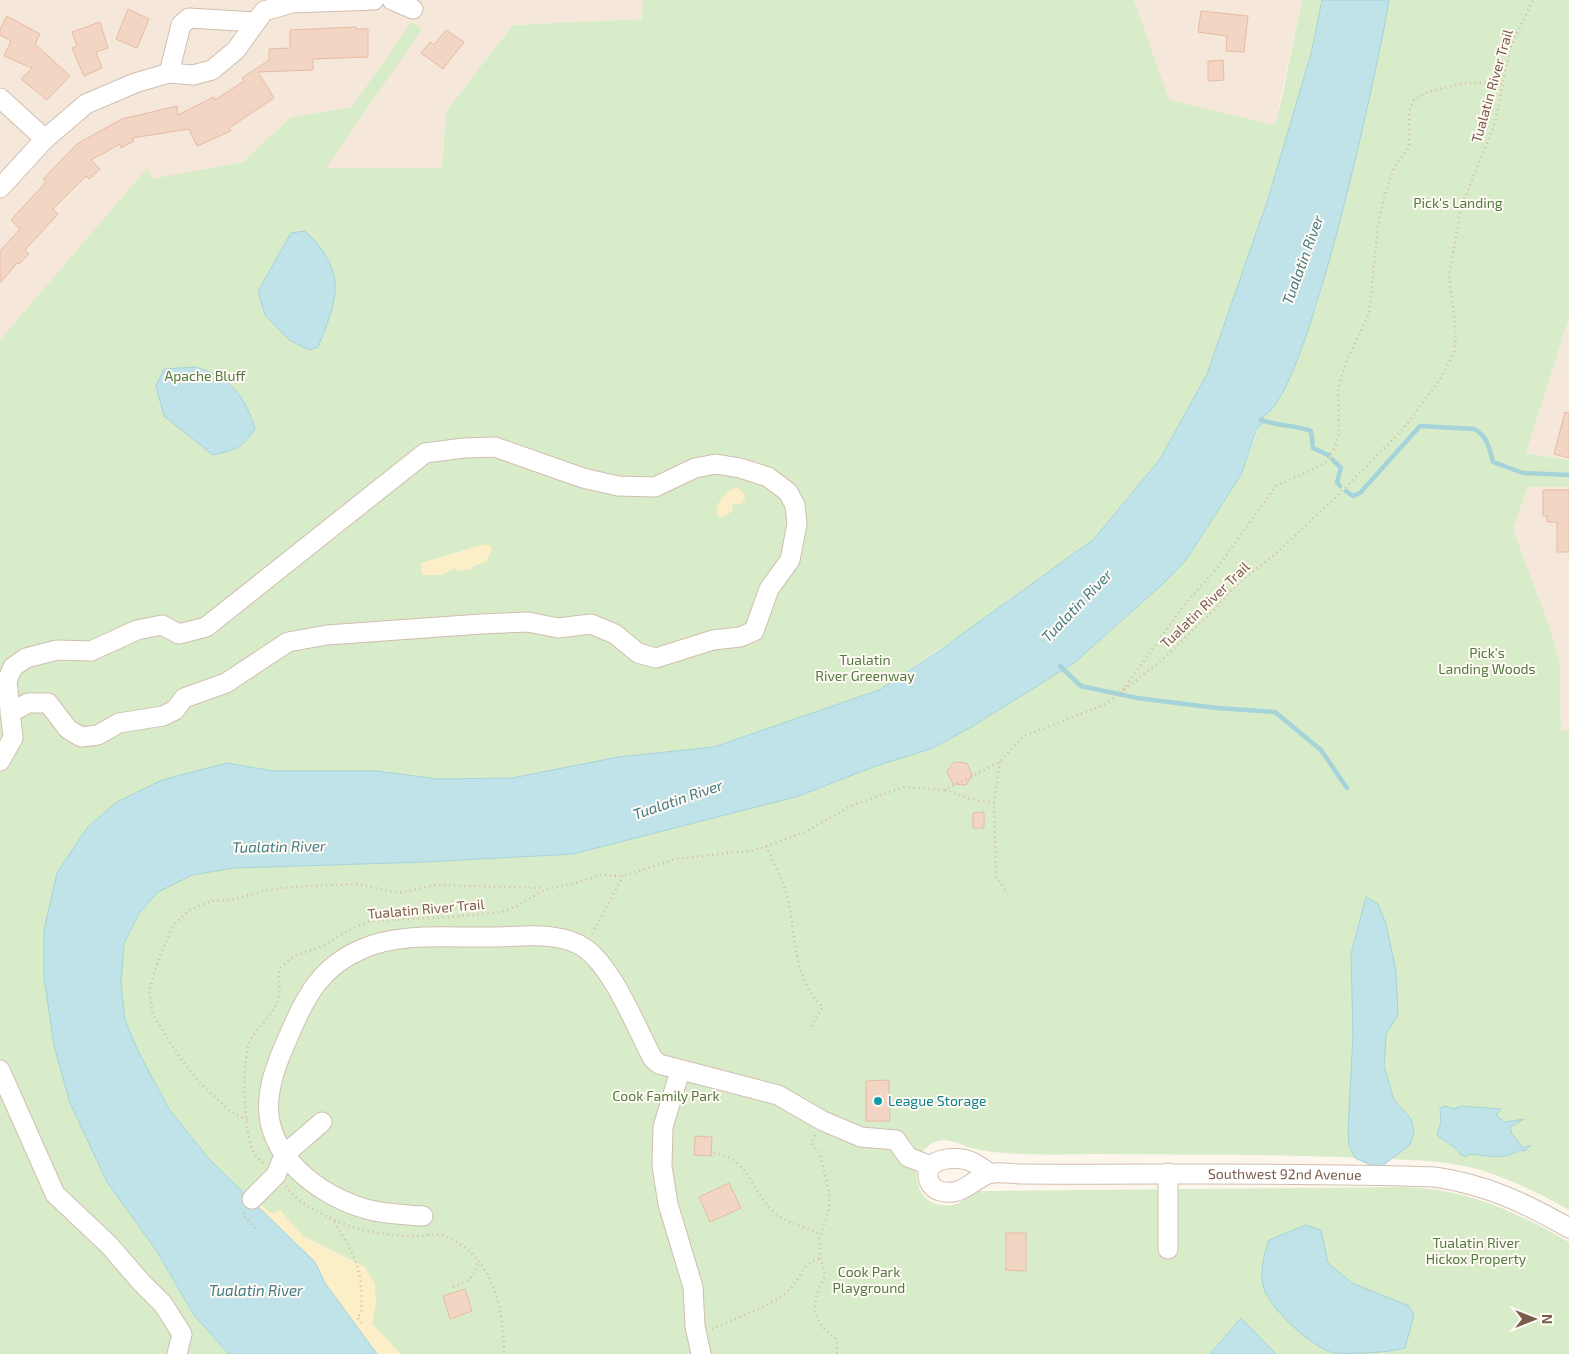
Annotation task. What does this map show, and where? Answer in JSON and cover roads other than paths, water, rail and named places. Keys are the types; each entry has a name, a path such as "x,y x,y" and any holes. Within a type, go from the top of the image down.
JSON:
{"street":[{"path":"0,188 45,139 86,104 135,83 169,73 193,76 212,70 236,50 264,11 292,3 374,0"},
{"path":"392,0 413,9"},
{"path":"169,73 181,25 189,18 256,22"},
{"path":"0,98 45,139"},
{"path":"0,761 13,738 10,713 7,680 13,667 26,658 56,650 91,651 137,630 162,625 179,634 206,627 425,453 464,448 495,447 583,478 618,486 655,487 695,468 716,464 740,468 768,477 788,492 795,505 797,524 790,560 769,589 754,631 740,637 714,640 656,658 638,653 615,634 592,624 558,628 528,622 327,635 288,642 226,683 184,698 175,710 163,716 119,723 98,735 81,737 74,733 68,729 48,703 28,703 10,713"},
{"path":"423,1216 382,1213 350,1203 308,1179 284,1155 276,1143 269,1114 269,1098 275,1071 298,1014 317,980 337,963 361,949 388,940 402,938 566,938 585,948 599,960 653,1059 659,1064 778,1095 823,1121 861,1137 896,1140 908,1157 931,1166 944,1160 960,1159 975,1163 989,1174 964,1189 950,1192 936,1189 932,1185 928,1175 931,1166"},
{"path":"0,1070 55,1194 109,1244 141,1282 163,1304 182,1334 177,1354"},
{"path":"680,1071 663,1127 662,1166 668,1204 692,1287 699,1345"},
{"path":"252,1199 276,1176 284,1155 322,1122"},
{"path":"1168,1173 1168,1249"},
{"name":"Southwest 92nd Avenue","path":"989,1174 1168,1173 1434,1177 1469,1182 1493,1190 1529,1205 1569,1228"}],"water":[{"name":"Tualatin River","path":"1322,0 1389,0 1357,153 1320,293 1300,353 1281,396 1263,416 1263,419 1268,421 1262,423 1256,431 1241,475 1186,560 1165,582 1074,663 973,726 933,748 873,767 799,796 573,854 425,862 234,868 192,875 158,892 140,912 124,943 121,984 125,1020 138,1051 169,1109 209,1159 315,1262 325,1283 377,1354 229,1354 194,1315 156,1250 107,1182 70,1103 54,1046 44,977 44,930 57,873 87,828 115,803 162,780 227,763 273,771 376,771 438,779 512,778 618,757 714,747 879,690 936,653 1094,539 1160,459 1207,374 1268,199 1311,54"},
{"path":"305,231 319,246 328,260 335,286 334,300 318,347 309,350 289,340 265,315 258,291 291,233"},
{"path":"195,367 217,376 234,389 241,397 251,417 255,429 242,444 227,452 213,455 164,416 156,386 164,369"},
{"path":"1366,897 1378,904 1386,924 1396,971 1398,1015 1386,1034 1384,1066 1394,1100 1411,1119 1414,1132 1410,1145 1382,1166 1375,1167 1355,1158 1349,1146 1348,1132 1353,1034 1351,954"},
{"path":"1445,1106 1454,1109 1461,1106 1501,1109 1496,1115 1505,1122 1524,1119 1510,1127 1512,1134 1523,1148 1531,1145 1525,1151 1519,1150 1508,1155 1469,1154 1466,1157 1437,1135 1441,1122 1440,1108"},
{"path":"1306,1225 1321,1230 1328,1263 1352,1283 1409,1306 1414,1315 1405,1348 1379,1352 1333,1353 1314,1343 1293,1327 1275,1307 1268,1298 1262,1278 1264,1258 1269,1240"},
{"path":"1241,1318 1276,1354 1210,1354"}],"waterway":[{"path":"1261,420 1311,431 1313,448 1328,455"},
{"path":"1346,491 1353,496 1360,493 1420,426 1474,429 1485,439 1493,462 1523,473 1569,475"},
{"path":"1332,459 1341,468 1337,482 1340,486"},
{"path":"1060,666 1081,686 1137,698 1217,708 1275,712 1321,750 1347,788"}],"place":[{"name":"League Storage","path":"878,1101"}],"park label":[{"name":"Pick's Landing","path":"1458,203"},
{"name":"Apache Bluff","path":"205,376"},
{"name":"Pick's Landing Woods","path":"1487,662"},
{"name":"Tualatin River Greenway","path":"865,668"},
{"name":"Cook Family Park","path":"666,1096"},
{"name":"Tualatin River Hickox Property","path":"1476,1252"},
{"name":"Cook Park Playground","path":"869,1280"}]}
